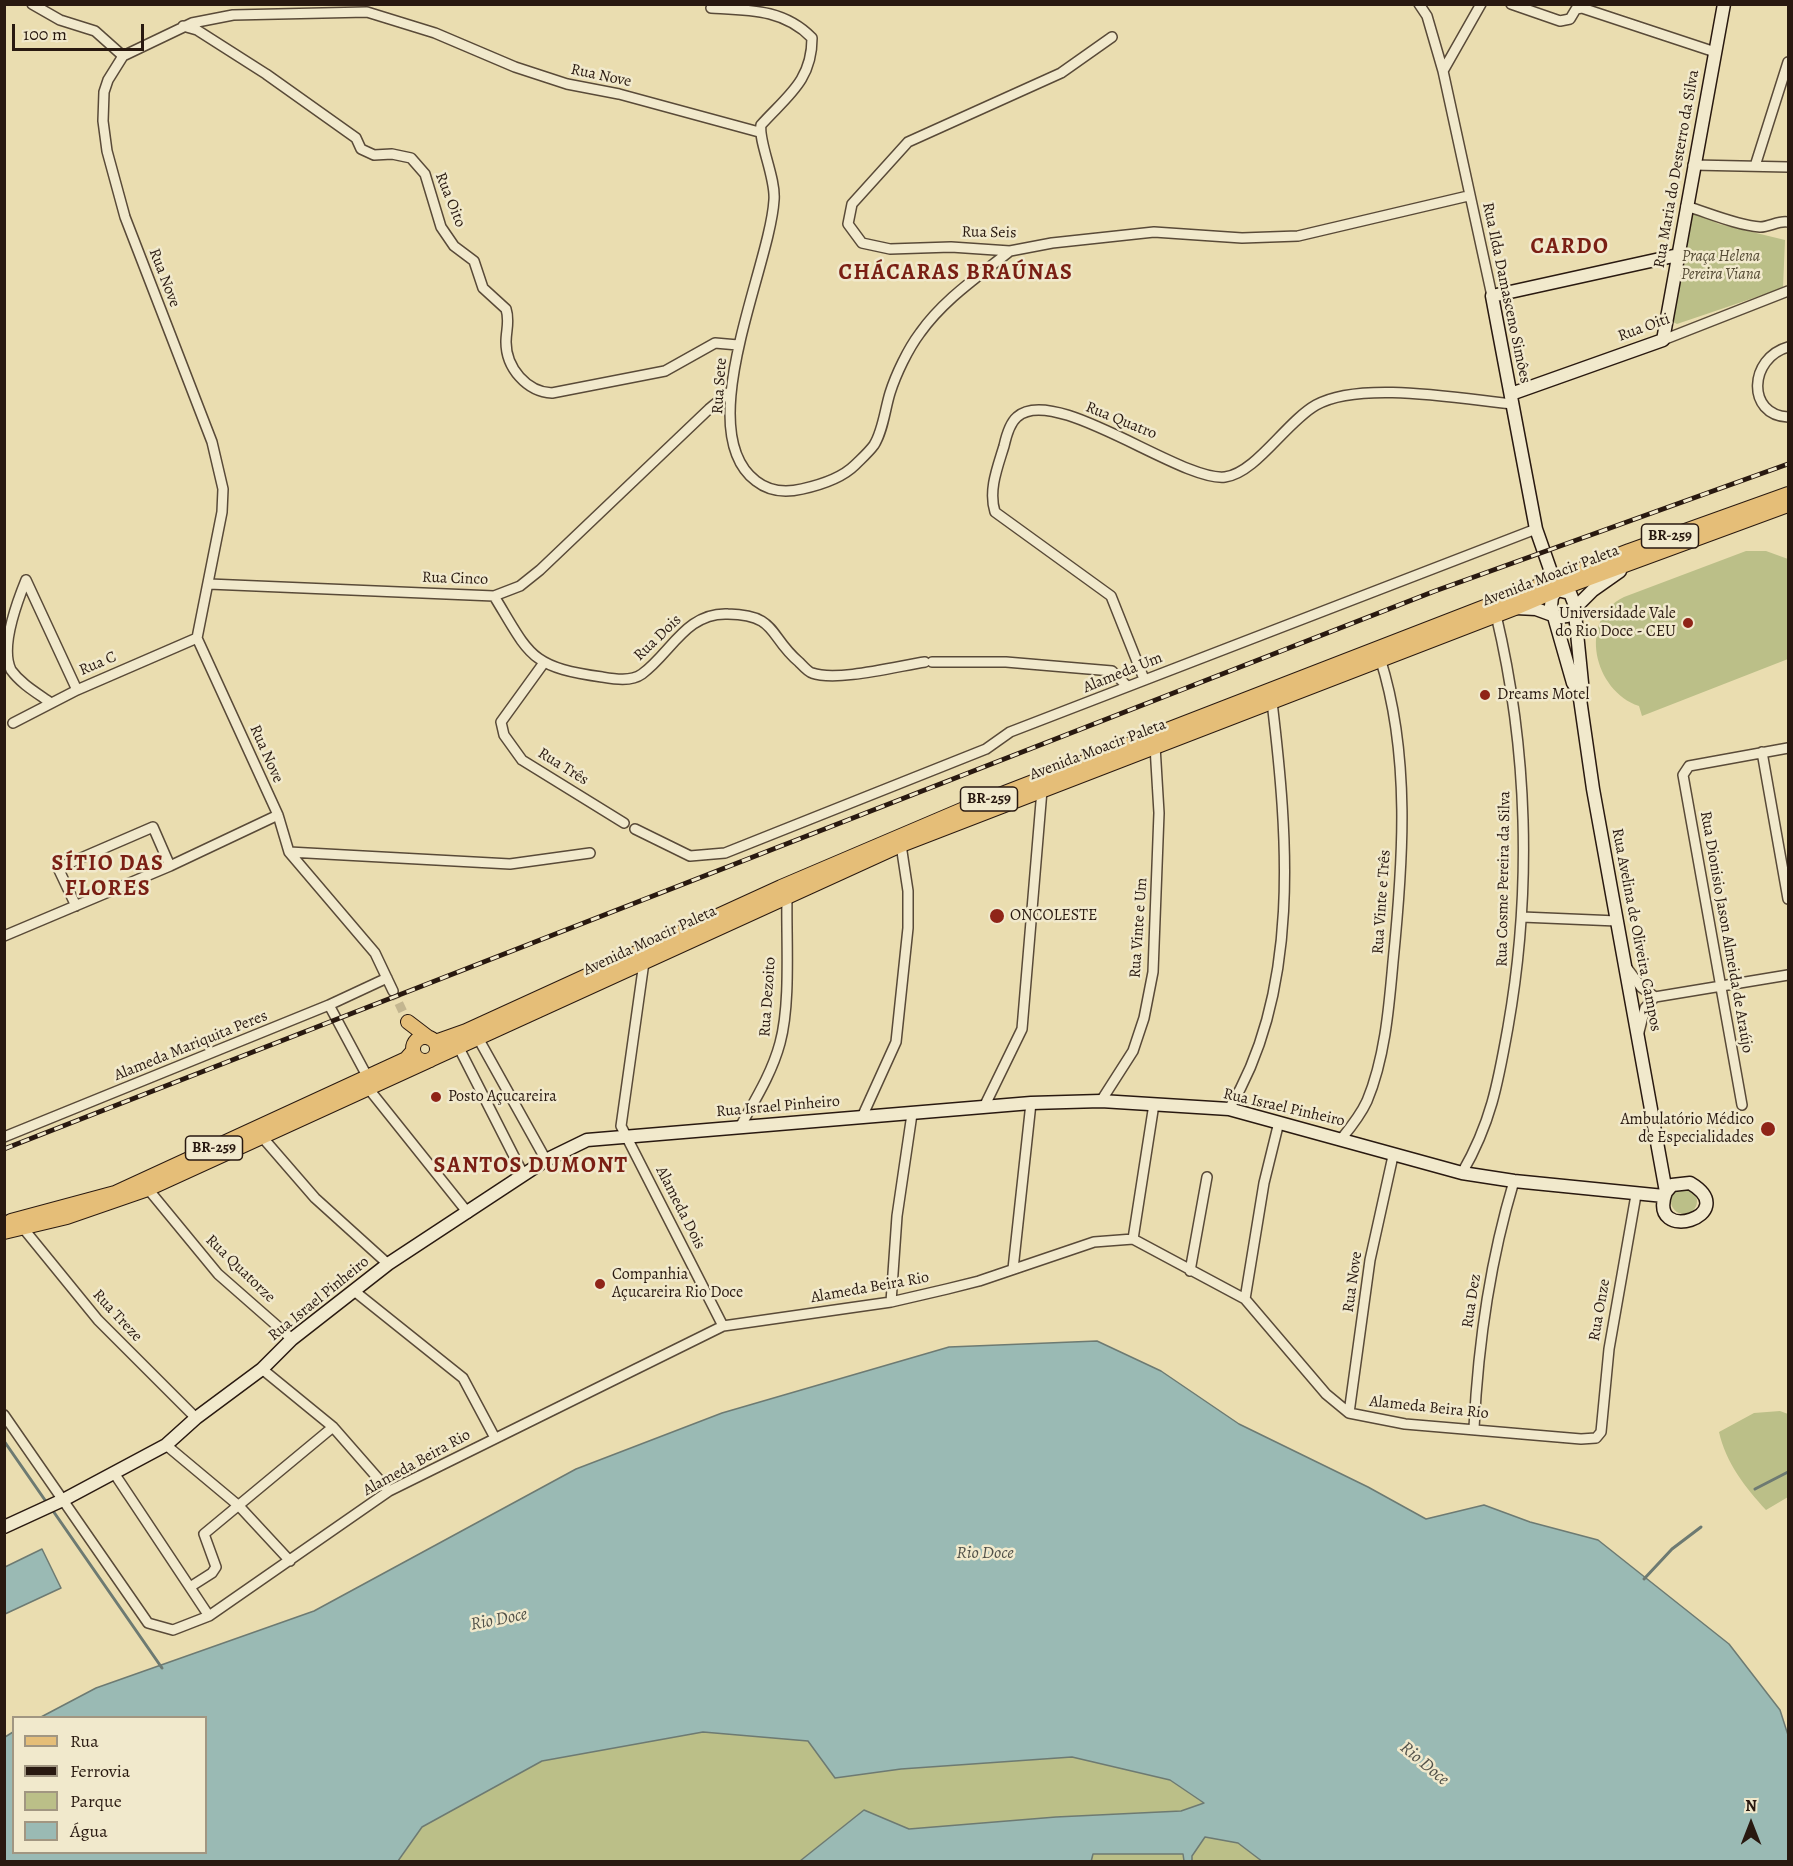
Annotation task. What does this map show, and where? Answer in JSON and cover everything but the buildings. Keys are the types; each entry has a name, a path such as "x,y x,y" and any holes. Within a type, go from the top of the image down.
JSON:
{"main road":[{"name":"Avenida Moacir Paleta","path":"432,1040 466,1031 781,887 971,806 1555,585 1691,528 1788,494"},
{"name":"Avenida Moacir Paleta","path":"4,1222 115,1193 367,1082 430,1060 901,845 1380,658 1515,608 1555,585 1631,563 1788,505"},
{"path":"406,1017 432,1040 437,1053 430,1060 420,1060 413,1049 406,1017"},
{"path":"413,1049 421,1038 432,1040"},
{"name":"Avenida Moacir Paleta","path":"4,1232 98,1208 148,1189 262,1137 367,1082 406,1059 413,1049"}],"street":[{"path":"33,4 60,20 95,31 123,56"},
{"name":"Rua Ilda Damasceno Simôes","path":"1419,4 1427,16 1443,71 1468,196 1492,296 1536,529 1555,585"},
{"path":"1443,71 1481,4"},
{"path":"1511,4 1560,21 1570,19 1576,9 1582,8 1715,52"},
{"name":"Rua Maria do Desterro da Silva","path":"1663,340 1724,4"},
{"path":"711,8 753,10 789,19 812,38 812,59 800,84 761,125 759,132"},
{"name":"Rua Nove","path":"289,852 278,816 197,638 222,512 223,489 212,442 125,217 107,151 103,121 104,92 123,56 180,26 233,15 367,12 435,33 515,67 567,84 619,94 759,132"},
{"name":"Rua Oito","path":"180,26 197,30 266,74 356,138 361,149 374,155 392,154 411,158 425,174 441,227 454,246 474,261 483,288 506,309 508,354 516,372 527,386 540,392 552,393 633,379 665,371 714,344 738,345"},
{"name":"Rua Seis","path":"1112,37 1061,73 908,142 852,204 848,224 862,243 890,249 951,247 1010,251 1052,243 1154,232 1242,238 1298,236 1468,196"},
{"path":"1755,166 1788,62"},
{"name":"Rua Sete","path":"759,132 771,170 774,199 769,233 738,345 731,391 733,448 746,474 768,490 792,492 821,485 853,468 874,444 891,391 920,333 962,287 1010,251"},
{"path":"1693,165 1788,167"},
{"path":"1686,206 1763,227 1783,221 1788,222"},
{"path":"1492,296 1678,255"},
{"name":"Rua Oiti","path":"1512,399 1788,291"},
{"path":"1788,347 1766,361 1760,369 1756,384 1761,400 1770,411 1780,417 1788,417"},
{"name":"Rua Cinco","path":"209,584 494,596 520,586 540,570 709,409 731,391"},
{"name":"Rua Quatro","path":"1144,680 1111,596 995,512 991,500 994,482 1008,433 1016,417 1028,411 1072,418 1139,444 1196,472 1214,477 1226,477 1241,473 1251,465 1302,414 1330,398 1346,393 1512,399"},
{"name":"Alameda Um","path":"635,829 690,856 725,853 986,749 1010,732 1536,529"},
{"path":"1515,608 1536,609 1553,615 1567,616 1601,583 1631,563"},
{"path":"51,703 21,682 9,668 6,655 8,620 26,580 77,690"},
{"path":"1555,585 1570,593 1574,610"},
{"name":"Rua Avelina de Oliveira Campos","path":"1555,585 1551,601 1553,615 1573,683 1579,692"},
{"path":"494,596 525,647 543,664"},
{"name":"Rua Avelina de Oliveira Campos","path":"1574,610 1582,682 1579,692 1593,789 1627,968 1662,1174 1665,1194 1664,1209 1674,1221 1687,1223 1697,1219 1705,1207 1703,1193 1690,1183 1670,1181 1662,1174"},
{"name":"Rua Dois","path":"543,664 558,670 620,680 641,675 697,621 711,614 729,614 768,623 791,655 812,673 851,675 928,662 1006,662 1112,671 1127,686"},
{"name":"Rua Cosme Pereira da Silva","path":"1462,1173 1480,1143 1494,1097 1518,972 1522,917 1522,782 1507,663 1496,615"},
{"name":"Rua C","path":"14,723 77,690 197,638"},
{"name":"Rua Vinte e Três","path":"1342,1138 1367,1101 1376,1071 1389,1002 1398,918 1402,849 1401,791 1395,730 1380,658"},
{"name":"Rua Três","path":"543,664 501,722 504,735 522,760 624,823"},
{"path":"1229,1109 1247,1079 1262,1043 1275,984 1282,915 1282,829 1272,702"},
{"name":"Rua Vinte e Um","path":"1101,1101 1134,1051 1144,1018 1153,972 1159,813 1155,746"},
{"path":"1788,748 1762,752 1788,899"},
{"name":"Rua Dionisio Jason Almeida de Araújo","path":"1742,1105 1684,784 1685,770 1689,766 1762,752"},
{"path":"984,1107 1022,1029 1042,790"},
{"path":"4,936 170,866 278,816"},
{"path":"76,906 58,868 153,828 170,866"},
{"path":"862,1117 896,1042 909,928 908,891 901,845"},
{"path":"289,852 510,864 590,853"},
{"path":"289,852 375,952 393,991"},
{"name":"Rua Dezoito","path":"740,1127 765,1082 780,1043 785,993 787,896"},
{"path":"1522,917 1617,921"},
{"name":"Alameda Dois","path":"644,962 620,1118 626,1135 723,1326"},
{"path":"1627,968 1641,987 1655,997"},
{"path":"1638,1033 1646,1008 1655,997 1788,975"},
{"name":"Alameda Mariquita Peres","path":"4,1137 329,1005 387,978"},
{"path":"329,1005 367,1082 468,1213"},
{"path":"478,1038 546,1160"},
{"path":"458,1046 524,1174"},
{"name":"Rua Israel Pinheiro","path":"4,1527 63,1500 166,1445 196,1418 262,1369 292,1339 388,1264 546,1160 587,1140 1031,1103 1101,1101 1229,1109 1342,1138 1393,1156 1462,1173 1636,1195 1665,1194"},
{"path":"1013,1269 1031,1103"},
{"path":"1133,1239 1154,1104"},
{"path":"891,1302 899,1194 912,1114"},
{"path":"1245,1299 1264,1183 1279,1122"},
{"path":"262,1137 315,1198 388,1264"},
{"name":"Rua Nove","path":"1349,1413 1370,1260 1393,1156"},
{"path":"1190,1271 1207,1177"},
{"name":"Rua Dez","path":"1474,1428 1489,1289 1501,1225 1514,1181"},
{"path":"1665,1194 1672,1185 1681,1182"},
{"name":"Rua Quatorze","path":"148,1189 218,1274 292,1339"},
{"name":"Rua Onze","path":"1601,1432 1609,1348 1636,1195"},
{"name":"Rua Treze","path":"22,1228 98,1320 196,1418"},
{"name":"Alameda Beira Rio","path":"63,1500 148,1623 173,1630 209,1616 389,1491 723,1326 891,1302 978,1281 1094,1242 1133,1239 1245,1299 1326,1394 1349,1413 1393,1422 1581,1439 1596,1438 1601,1432"},
{"path":"353,1290 463,1378 495,1438"},
{"path":"262,1369 333,1427 389,1491"},
{"path":"4,1415 63,1500"},
{"path":"190,1587 212,1573 216,1567 204,1534 333,1427"},
{"path":"166,1445 239,1506 290,1561"},
{"path":"114,1473 209,1616"}],"green space":[{"name":"Praça Helena Pereira Viana","path":"1688,209 1719,224 1785,240 1783,288 1677,324 1669,320"},
{"name":"Universidade Vale do Rio Doce - CEU","path":"1746,551 1766,551 1788,559 1788,659 1642,716 1639,706 1624,698 1611,686 1602,671 1597,654 1596,638 1600,622 1609,608 1624,597"},
{"path":"1684,1188 1693,1192 1697,1201 1693,1210 1684,1214 1675,1210 1671,1201 1675,1192"},
{"path":"1780,1411 1788,1414 1788,1497 1766,1510 1737,1474 1726,1454 1719,1432 1754,1413"},
{"path":"703,1732 809,1741 835,1778 901,1769 1072,1757 1170,1780 1205,1803 1181,1811 1056,1817 909,1829 864,1810 800,1861 398,1862 422,1827 542,1761"},
{"path":"1205,1837 1238,1843 1263,1861 1192,1862 1192,1856"},
{"path":"1092,1854 1183,1854 1184,1861 1091,1862"}],"water":[{"name":"Rio Doce","path":"1097,1341 1161,1371 1239,1424 1368,1487 1426,1519 1484,1505 1530,1522 1598,1540 1729,1644 1780,1710 1788,1735 1788,1861 1263,1862 1238,1843 1205,1837 1192,1856 1192,1861 1184,1861 1183,1854 1093,1854 1091,1862 800,1861 864,1810 909,1829 1056,1817 1181,1811 1204,1803 1170,1780 1072,1757 901,1769 835,1778 808,1741 703,1732 542,1761 422,1827 398,1861 5,1861 5,1737 12,1733 12,1854 207,1854 207,1716 43,1716 96,1688 314,1611 576,1469 722,1413 949,1347"},
{"path":"42,1549 61,1588 5,1614 5,1567"}],"waterway":[{"path":"4,1441 47,1503"},
{"path":"1755,1489 1788,1472"},
{"path":"51,1508 162,1668"},
{"path":"1644,1579 1672,1549 1701,1527"}],"tunnel":[{"path":"393,991 403,1012"}],"railway":[{"path":"4,1149 1435,591 1788,464"}],"place":[{"name":"Universidade Vale do Rio Doce - CEU","path":"1688,623"},
{"name":"Dreams Motel","path":"1485,695"},
{"name":"ONCOLESTE","path":"997,916"},
{"name":"Posto Açucareira","path":"436,1097"},
{"name":"Ambulatório Médico de Especialidades","path":"1768,1129"},
{"name":"Companhia Açucareira Rio Doce","path":"600,1284"}],"district":[{"name":"CARDO","path":"1570,248"},
{"name":"CHÁCARAS BRAÚNAS","path":"956,274"},
{"name":"SÍTIO DAS FLORES","path":"108,878"},
{"name":"SANTOS DUMONT","path":"531,1167"}]}
